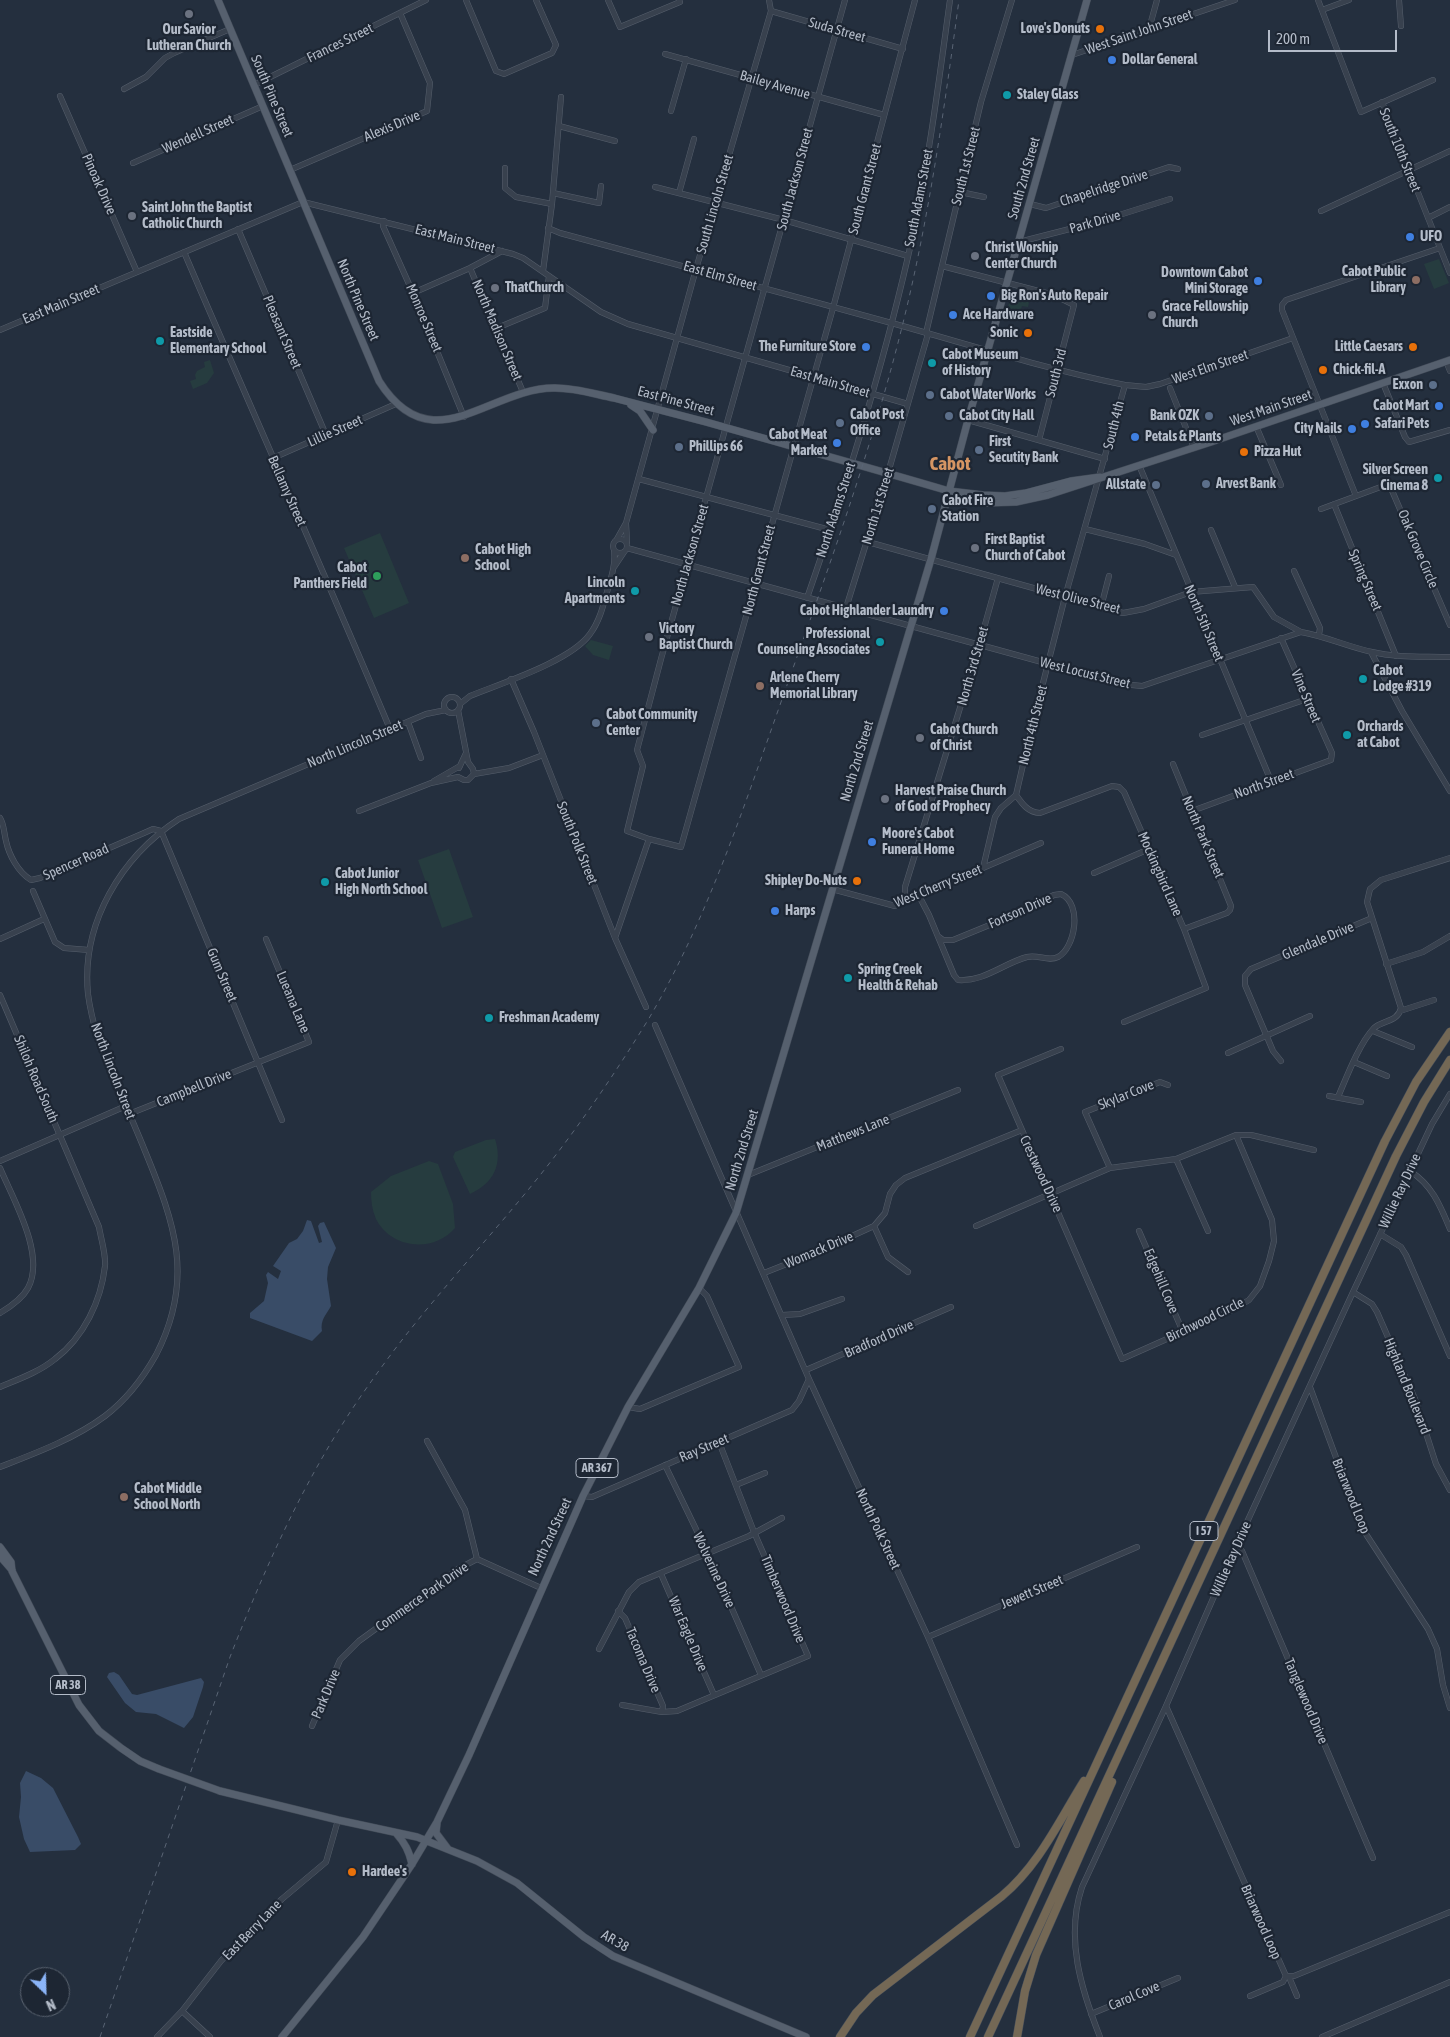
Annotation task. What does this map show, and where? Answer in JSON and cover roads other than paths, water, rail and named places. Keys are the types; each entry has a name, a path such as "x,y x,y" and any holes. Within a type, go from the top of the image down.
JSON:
{"highway":[{"name":"I 57","path":"970,2037 1385,1141 1416,1082 1450,1032"},
{"name":"I 57","path":"988,2037 1396,1156 1424,1102 1450,1060"},
{"path":"1017,2037 1025,1992 1036,1954 1131,1737 1138,1714"},
{"path":"840,2037 856,2014 872,1996 1020,1880 1039,1856 1102,1752"}],"main road":[{"name":"South 2nd Street","path":"968,420 1087,0"},
{"name":"South Pine Street","path":"220,1 303,202"},
{"name":"North Pine Street","path":"303,202 379,381 388,394 398,403"},
{"name":"West Main Street","path":"949,491 1005,496 1026,493 1139,466 1448,360"},
{"name":"East Pine Street","path":"398,403 410,412 432,419 444,420 464,417 523,392 546,388 576,389 658,409 949,491"},
{"path":"624,401 640,411 653,430"},
{"name":"North 2nd Street","path":"426,1841 469,1755 583,1496 628,1407 699,1288 736,1214 931,559 968,420"},
{"name":"AR 38","path":"0,1547 11,1562 12,1571"},
{"name":"AR 38","path":"0,1556 12,1571 79,1705 99,1731 140,1761 220,1791 426,1841 494,1869 517,1883 584,1937 613,1956 806,2037"},
{"path":"437,1822 436,1833 450,1851"},
{"path":"396,1833 409,1851 412,1864"},
{"name":"AR 367","path":"282,2037 363,1937 426,1841"}],"street":[{"name":"Frances Street","path":"254,85 426,0"},
{"path":"466,0 496,71 504,74 552,54 556,45 536,0"},
{"path":"608,0 620,27 680,2 679,0"},
{"name":"South Lincoln Street","path":"658,409 696,269 771,11 769,0"},
{"name":"South Jackson Street","path":"744,358 845,0"},
{"name":"South Grant Street","path":"813,377 915,0"},
{"path":"945,0 949,11"},
{"name":"South Adams Street","path":"872,394 892,324 908,256 927,157 950,0"},
{"name":"South 1st Street","path":"908,404 927,333 990,70 1012,0"},
{"path":"1149,29 1157,0"},
{"name":"West Saint John Street","path":"1072,55 1235,0"},
{"name":"South 10th Street","path":"1318,0 1361,112 1382,102 1450,273"},
{"path":"1322,10 1349,0"},
{"path":"1399,0 1400,26"},
{"name":"Suda Street","path":"771,11 903,49"},
{"name":"Alexis Drive","path":"290,170 427,111 430,83 400,13"},
{"path":"124,89 146,77 165,58 230,29"},
{"name":"Bailey Avenue","path":"666,54 884,115"},
{"path":"671,111 686,60"},
{"path":"1382,102 1433,80"},
{"name":"Pinoak Drive","path":"60,96 137,272"},
{"path":"543,271 552,204 561,97"},
{"name":"Wendell Street","path":"133,163 263,106"},
{"path":"559,126 616,141"},
{"path":"679,193 694,140"},
{"path":"1321,211 1450,151"},
{"name":"Chapelridge Drive","path":"1030,204 1046,208 1169,167 1178,169"},
{"path":"506,168 505,188 516,197 552,204"},
{"path":"553,193 598,203 602,186"},
{"path":"655,187 784,220 908,256"},
{"path":"960,192 984,197"},
{"name":"Park Drive","path":"1019,242 1097,222 1170,199"},
{"name":"East Main Street","path":"0,330 303,202 502,250 523,258 601,312 628,324 908,404"},
{"path":"1428,218 1450,207"},
{"name":"Monroe Street","path":"384,220 383,226 464,417"},
{"name":"East Elm Street","path":"548,228 614,248 892,324"},
{"name":"Pleasant Street","path":"238,229 326,436"},
{"path":"1356,496 1282,310 1282,305 1286,300 1440,248"},
{"path":"413,293 470,268 502,250"},
{"name":"Bellamy Street","path":"184,252 323,569 390,729"},
{"path":"942,266 1008,284"},
{"name":"North Madison Street","path":"470,268 523,392"},
{"path":"497,328 545,308 549,276"},
{"name":"South 3rd","path":"1008,284 1054,295 1074,305 1039,440"},
{"name":"West Elm Street","path":"892,324 1124,388 1146,387 1173,380 1293,338"},
{"name":"North Jackson Street","path":"649,839 627,831 643,766 637,750 744,358"},
{"path":"1448,360 1450,371"},
{"name":"North Grant Street","path":"649,839 681,847 813,377"},
{"path":"1383,383 1405,437 1409,442 1450,430"},
{"name":"South 4th","path":"1106,459 1124,388"},
{"path":"1170,388 1194,448"},
{"name":"North Adams Street","path":"807,598 852,463 872,394"},
{"name":"Lillie Street","path":"273,458 398,403"},
{"name":"North 1st Street","path":"846,608 868,542 908,404"},
{"path":"614,568 613,544 626,524 658,409"},
{"path":"968,420 1106,459"},
{"path":"1256,426 1281,485"},
{"name":"North 4th Street","path":"1016,795 1065,596 1106,459"},
{"name":"North 5th Street","path":"1139,466 1271,781"},
{"path":"639,479 830,530"},
{"name":"Oak Grove Circle","path":"1321,509 1386,485 1390,486 1450,625"},
{"name":"Spring Street","path":"1334,504 1396,656"},
{"path":"447,710 470,696 565,656 586,639 601,614 614,568 626,547 626,524"},
{"path":"1085,529 1176,555"},
{"path":"1212,530 1235,587"},
{"path":"617,539 622,538 626,547"},
{"name":"West Olive Street","path":"868,542 1122,612 1144,609 1191,592 1253,587 1274,617 1301,632"},
{"path":"614,550 618,553 626,547"},
{"name":"West Locust Street","path":"626,547 1122,684 1142,686 1301,632 1371,652 1396,656 1450,657"},
{"path":"1294,571 1320,628 1320,636"},
{"path":"1101,607 1109,576"},
{"name":"North 3rd Street","path":"905,898 905,888 998,578"},
{"name":"Vine Street","path":"1281,638 1332,753"},
{"path":"1371,652 1400,708 1450,791"},
{"name":"South Polk Street","path":"511,679 615,938 646,1007"},
{"path":"459,723 459,704 454,697 445,700 447,710 459,723 465,738 469,764 474,772"},
{"path":"1202,735 1307,698"},
{"name":"North Lincoln Street","path":"0,1467 66,1439 105,1416 123,1400 139,1382 163,1340 174,1303 177,1285 175,1236 166,1204 98,1040 90,1009 87,978 89,950 101,910 115,882 131,860 161,831 200,809 426,714 447,710"},
{"path":"408,722 421,758"},
{"name":"North Street","path":"1192,811 1326,762 1330,760 1332,753"},
{"path":"458,777 458,770 466,754"},
{"path":"474,772 509,768 543,755"},
{"path":"432,783 440,776 469,764"},
{"name":"North Park Street","path":"1173,764 1224,886 1232,912 1184,929"},
{"path":"359,811 432,783 458,777 466,781 470,779 474,772"},
{"name":"Mockingbird Lane","path":"1016,795 1024,807 1032,812 1040,813 1112,786 1119,787 1124,792 1184,929 1206,988 1124,1022"},
{"path":"983,868 995,817 1001,808 1016,795"},
{"name":"Spencer Road","path":"0,818 6,843 13,859 22,874 30,880 46,876 153,829 161,831"},
{"name":"Gum Street","path":"161,831 282,1120"},
{"path":"615,938 649,839"},
{"name":"West Cherry Street","path":"832,889 888,906 895,906 905,898 1041,843"},
{"path":"1094,873 1149,849"},
{"path":"1338,1097 1354,1062 1373,1031 1378,1026 1395,1018 1400,1011 1400,1003 1367,902 1368,894 1374,885 1381,880 1450,858"},
{"path":"33,891 55,942 64,948 89,950"},
{"name":"Fortson Drive","path":"918,894 954,975 958,980 965,981 995,972 1028,957 1056,958 1063,953 1068,944 1074,926 1075,914 1066,896 1061,894 1054,895 1014,915 953,940"},
{"name":"Glendale Drive","path":"1282,1061 1273,1051 1245,985 1244,976 1251,969 1372,918"},
{"path":"0,939 44,919"},
{"path":"1386,964 1423,952 1450,936"},
{"path":"938,937 942,940 953,940"},
{"name":"Lueana Lane","path":"258,1062 309,1042 266,939"},
{"path":"945,954 947,946 953,940"},
{"name":"Shiloh Road South","path":"0,995 99,1227 105,1264 99,1294 89,1320 73,1342 55,1360 34,1373 0,1387"},
{"path":"1400,1011 1434,1000"},
{"path":"1228,1052 1310,1016"},
{"path":"655,1025 736,1214"},
{"path":"1373,1031 1412,1047"},
{"path":"1022,1130 998,1074 1061,1049"},
{"name":"Campbell Drive","path":"129,1114 258,1062"},
{"path":"1354,1062 1387,1076"},
{"name":"Skylar Cove","path":"1110,1168 1085,1112 1160,1082 1168,1085"},
{"name":"Matthews Lane","path":"748,1175 958,1090"},
{"name":"Willie Ray Drive","path":"1100,2037 1084,1993 1076,1959 1074,1933 1078,1896 1353,1292 1432,1124 1450,1094"},
{"path":"1329,1096 1361,1102"},
{"path":"0,1161 126,1106"},
{"name":"Crestwood Drive","path":"874,1226 885,1213 890,1194 896,1185 905,1178 1022,1130 1122,1359"},
{"path":"976,1226 1110,1168 1176,1159 1236,1136 1251,1136 1314,1150"},
{"name":"Birchwood Circle","path":"1122,1359 1232,1310 1249,1300 1260,1286 1274,1241 1272,1220 1236,1136"},
{"path":"1176,1159 1208,1231"},
{"path":"0,1168 33,1246 35,1265 28,1287 16,1302 0,1313"},
{"path":"1410,1170 1431,1187 1450,1229"},
{"name":"North Polk Street","path":"736,1214 764,1273 809,1379 928,1637 1017,1845"},
{"path":"874,1226 888,1257 908,1272"},
{"name":"Womack Drive","path":"764,1273 817,1252 874,1226"},
{"name":"Edgehill Cove","path":"1139,1231 1182,1332"},
{"path":"1380,1234 1401,1247 1406,1255 1450,1356"},
{"path":"628,1407 640,1408 739,1366 707,1296 699,1288"},
{"name":"Highland Boulevard","path":"1353,1292 1372,1304 1377,1312 1415,1399 1436,1464 1450,1490"},
{"path":"782,1315 800,1314 842,1298"},
{"name":"Bradford Drive","path":"806,1370 951,1307"},
{"name":"Ray Street","path":"583,1496 592,1496 792,1410 799,1401 809,1379"},
{"name":"Briarwood Loop","path":"1310,1387 1362,1528 1428,1629 1437,1649 1443,1685 1450,1708"},
{"path":"427,1441 465,1510 477,1559"},
{"name":"Timberwood Drive","path":"622,1705 662,1712 677,1711 808,1656 754,1532 720,1442"},
{"name":"Wolverine Drive","path":"665,1465 708,1554 761,1676"},
{"path":"736,1485 765,1473"},
{"path":"599,1649 629,1592 639,1582 708,1554 782,1518"},
{"name":"Tanglewood Drive","path":"1236,1546 1242,1551 1373,1858"},
{"name":"Jewett Street","path":"928,1637 1137,1548"},
{"name":"Commerce Park Drive","path":"359,1641 458,1569 477,1559 541,1588"},
{"name":"War Eagle Drive","path":"662,1574 714,1695"},
{"name":"Tacoma Drive","path":"618,1611 625,1618 663,1706 662,1712"},
{"name":"Park Drive","path":"312,1726 340,1660 359,1641"},
{"name":"Briarwood Loop","path":"1166,1706 1297,1996"},
{"name":"East Berry Lane","path":"158,2037 182,2011 221,1961 253,1926 326,1862 338,1820"},
{"path":"1250,1996 1283,1982 1288,1976 1450,1912"},
{"name":"Carol Cove","path":"1091,2014 1178,1978"},
{"path":"1322,2037 1450,1982"},
{"path":"182,2011 210,2037"}],"water":[{"path":"307,1220 311,1221 319,1243 322,1242 318,1226 324,1222 336,1248 328,1267 327,1279 331,1306 325,1315 322,1331 312,1341 250,1318 250,1313 264,1301 268,1283 266,1275 268,1272 278,1279 281,1271 273,1266 289,1243 297,1239 303,1231"},
{"path":"114,1672 119,1675 132,1694 137,1695 201,1678 204,1682 203,1687 193,1717 184,1728 156,1714 136,1712 125,1703 107,1677 109,1673"},
{"path":"26,1771 41,1778 53,1788 81,1844 75,1850 30,1852 24,1839 19,1817 20,1783"}],"railway":[{"path":"100,2037 230,1657 292,1514 330,1445 373,1379 412,1327 537,1179 567,1140 622,1061 669,983 722,866 830,564 876,423 902,327 920,246 959,0"}],"place":[{"name":"Our Savior Lutheran Church","path":"189,14"},
{"name":"Love's Donuts","path":"1100,29"},
{"name":"Dollar General","path":"1112,60"},
{"name":"Staley Glass","path":"1007,95"},
{"name":"Saint John the Baptist Catholic Church","path":"132,216"},
{"name":"UFO","path":"1410,237"},
{"name":"Christ Worship Center Church","path":"975,256"},
{"name":"Cabot Public Library","path":"1416,280"},
{"name":"Downtown Cabot Mini Storage","path":"1258,281"},
{"name":"ThatChurch","path":"495,288"},
{"name":"Big Ron's Auto Repair","path":"991,296"},
{"name":"Ace Hardware","path":"953,315"},
{"name":"Grace Fellowship Church","path":"1152,315"},
{"name":"Sonic","path":"1028,333"},
{"name":"Eastside Elementary School","path":"160,341"},
{"name":"The Furniture Store","path":"866,347"},
{"name":"Little Caesars","path":"1413,347"},
{"name":"Cabot Museum of History","path":"932,363"},
{"name":"Chick-fil-A","path":"1323,370"},
{"name":"Exxon","path":"1433,385"},
{"name":"Cabot Water Works","path":"930,395"},
{"name":"Cabot Mart","path":"1439,406"},
{"name":"Cabot City Hall","path":"949,416"},
{"name":"Bank OZK","path":"1209,416"},
{"name":"Cabot Post Office","path":"840,423"},
{"name":"Safari Pets","path":"1365,424"},
{"name":"City Nails","path":"1352,429"},
{"name":"Petals & Plants","path":"1135,437"},
{"name":"Cabot Meat Market","path":"837,443"},
{"name":"Phillips 66","path":"679,447"},
{"name":"First Secutity Bank","path":"979,450"},
{"name":"Pizza Hut","path":"1244,452"},
{"name":"Silver Screen Cinema 8","path":"1438,478"},
{"name":"Arvest Bank","path":"1206,484"},
{"name":"Allstate","path":"1156,485"},
{"name":"Cabot Fire Station","path":"932,509"},
{"name":"First Baptist Church of Cabot","path":"975,548"},
{"name":"Cabot High School","path":"465,558"},
{"name":"Cabot Panthers Field","path":"377,576"},
{"name":"Lincoln Apartments","path":"635,591"},
{"name":"Cabot Highlander Laundry","path":"944,611"},
{"name":"Victory Baptist Church","path":"649,637"},
{"name":"Professional Counseling Associates","path":"880,642"},
{"name":"Cabot Lodge #319","path":"1363,679"},
{"name":"Arlene Cherry Memorial Library","path":"760,686"},
{"name":"Cabot Community Center","path":"596,723"},
{"name":"Orchards at Cabot","path":"1347,735"},
{"name":"Cabot Church of Christ","path":"920,738"},
{"name":"Harvest Praise Church of God of Prophecy","path":"885,799"},
{"name":"Moore's Cabot Funeral Home","path":"872,842"},
{"name":"Shipley Do-Nuts","path":"857,881"},
{"name":"Cabot Junior High North School","path":"325,882"},
{"name":"Harps","path":"775,911"},
{"name":"Spring Creek Health & Rehab","path":"848,978"},
{"name":"Freshman Academy","path":"489,1018"},
{"name":"Cabot Middle School North","path":"124,1497"},
{"name":"Hardee's","path":"352,1872"}],"district":[{"name":"Cabot","path":"950,464"}]}
